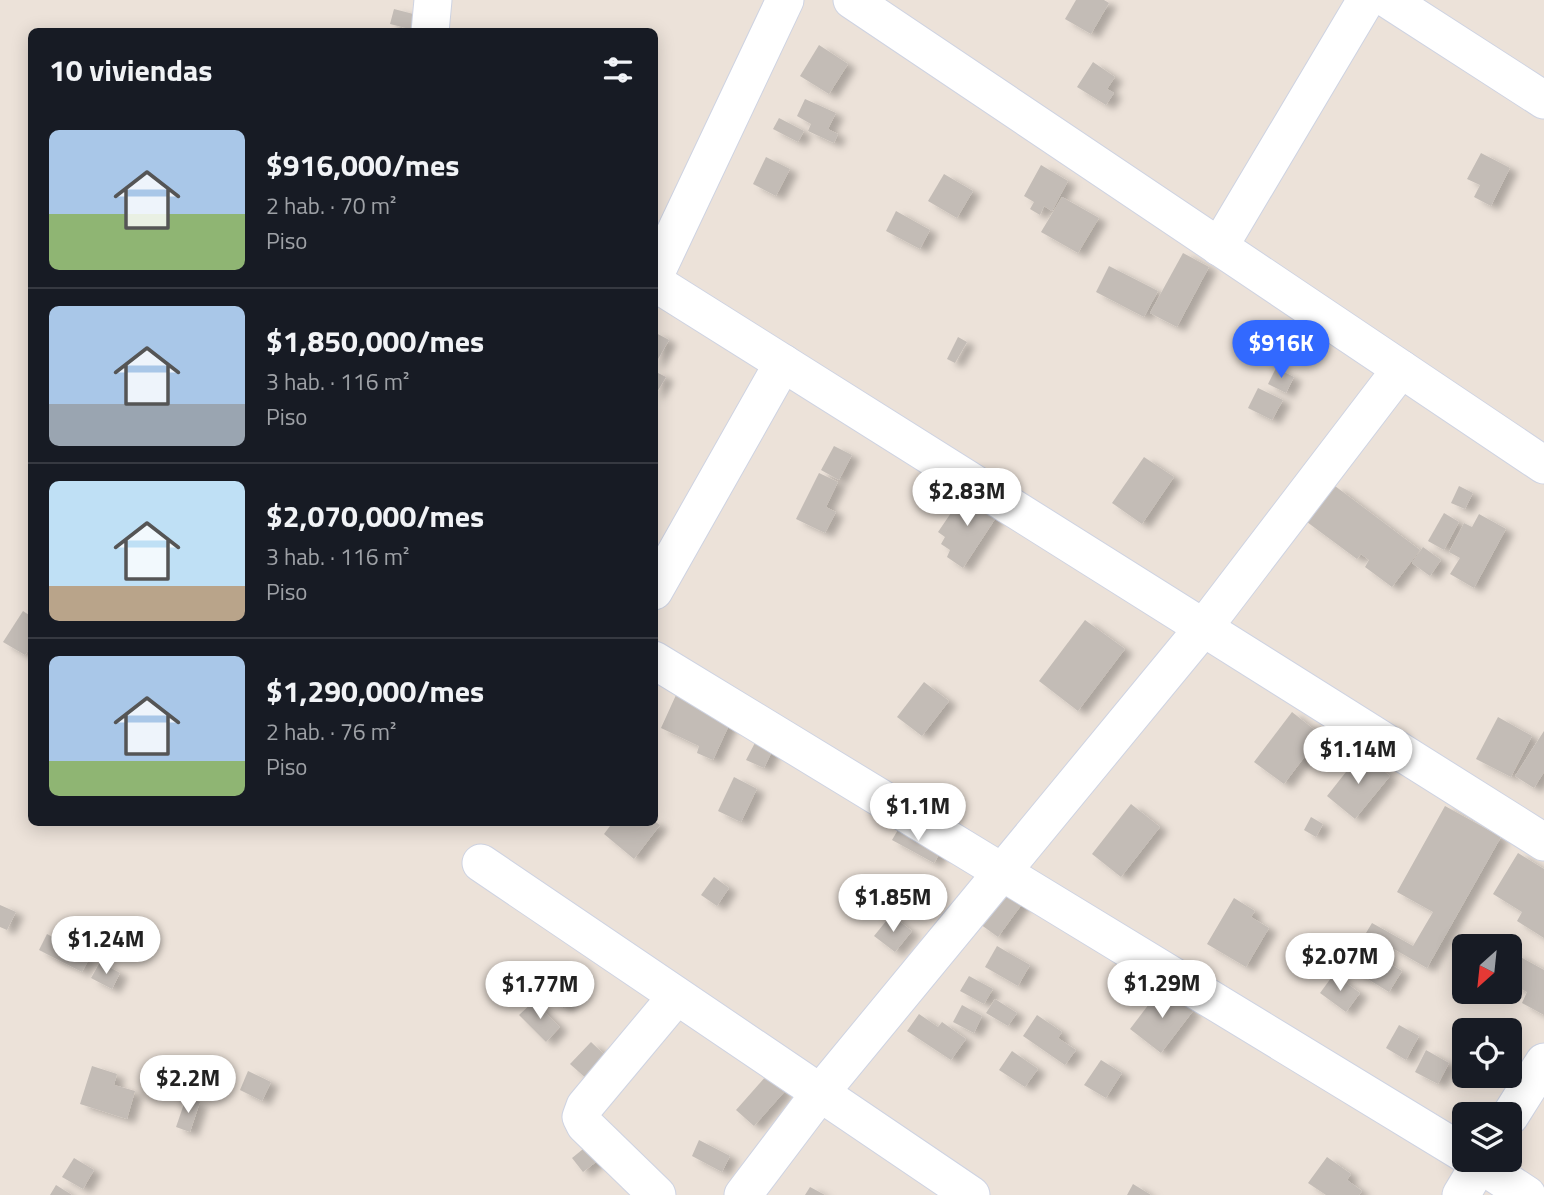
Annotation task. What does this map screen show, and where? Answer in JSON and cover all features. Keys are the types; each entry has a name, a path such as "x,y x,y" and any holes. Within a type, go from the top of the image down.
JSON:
{"street":[{"path":"430,28 433,0"},
{"path":"658,270 785,0"},
{"path":"852,0 1544,465"},
{"path":"1219,247 1366,0"},
{"path":"1389,0 1544,100"},
{"path":"658,282 1544,842"},
{"path":"658,583 783,363"},
{"path":"744,1195 820,1093 1005,872 1204,627 1401,369"},
{"path":"658,662 1452,1146"},
{"path":"481,863 971,1195"},
{"path":"657,1195 585,1125 581,1116 585,1106 676,997"},
{"path":"1519,1102 1544,1062"},
{"path":"1461,1195 1470,1172"},
{"path":"1493,1172 1527,1195"}],"building":[{"path":"1076,0 1104,0 1109,3 1091,34 1065,19"},
{"path":"394,9 417,15 414,28 390,24"},
{"path":"819,45 848,64 829,94 800,76"},
{"path":"1093,62 1115,77 1107,89 1114,93 1106,105 1077,87"},
{"path":"805,99 836,113 828,129 838,134 834,143 808,131 811,124 797,116"},
{"path":"779,118 804,131 798,142 773,129"},
{"path":"1481,153 1510,168 1491,206 1474,197 1480,185 1467,179"},
{"path":"766,157 790,169 776,196 753,184"},
{"path":"1041,165 1068,181 1052,211 1044,206 1040,215 1030,209 1034,202 1024,196"},
{"path":"944,174 973,191 957,218 928,201"},
{"path":"1062,197 1099,218 1078,253 1041,232"},
{"path":"896,211 930,230 920,249 886,231"},
{"path":"1183,253 1209,267 1177,327 1150,313"},
{"path":"1109,266 1158,291 1144,317 1096,292"},
{"path":"658,334 669,340 658,359"},
{"path":"958,337 967,342 955,363 947,359"},
{"path":"1276,368 1294,377 1286,393 1268,384"},
{"path":"658,373 666,377 658,390"},
{"path":"1258,388 1283,400 1272,420 1248,408"},
{"path":"834,446 852,455 839,480 821,470"},
{"path":"1144,457 1174,477 1142,524 1112,503"},
{"path":"819,473 838,482 826,507 836,512 825,533 796,519"},
{"path":"1335,486 1420,550 1392,587 1365,567 1369,560 1361,554 1357,559 1307,522"},
{"path":"1459,486 1473,493 1465,509 1451,503"},
{"path":"966,491 999,513 963,568 947,557 950,550 941,544 945,537 938,532"},
{"path":"1444,513 1459,522 1444,550 1428,541"},
{"path":"1479,514 1506,529 1474,588 1450,574 1460,558 1449,552 1464,523 1472,527"},
{"path":"1423,547 1441,560 1430,576 1412,563"},
{"path":"23,611 28,614 28,651 25,655 3,642"},
{"path":"1085,620 1125,649 1078,711 1039,681"},
{"path":"924,682 949,701 922,736 897,717"},
{"path":"681,684 736,710 713,760 697,753 699,746 661,728"},
{"path":"1292,712 1321,735 1284,784 1254,762"},
{"path":"1498,717 1532,736 1511,777 1476,759"},
{"path":"1544,731 1544,772 1534,788 1515,776"},
{"path":"758,737 775,745 764,768 746,760"},
{"path":"1361,753 1390,776 1355,819 1327,796"},
{"path":"734,777 757,789 741,822 718,811"},
{"path":"1131,804 1160,827 1121,877 1092,854"},
{"path":"1445,806 1501,837 1427,968 1366,933 1372,923 1413,946 1433,912 1397,892"},
{"path":"1311,817 1323,824 1316,837 1304,830"},
{"path":"902,823 944,846 934,863 892,840"},
{"path":"660,825 634,859 604,834 610,826"},
{"path":"1518,853 1544,869 1544,938 1517,921 1522,912 1493,894"},
{"path":"714,877 729,888 717,906 701,895"},
{"path":"1008,887 1025,900 998,937 980,924"},
{"path":"1234,898 1255,911 1251,917 1269,928 1246,967 1207,944"},
{"path":"0,905 16,912 7,930 0,927"},
{"path":"891,915 912,931 895,952 874,936"},
{"path":"47,934 90,957 82,972 39,950"},
{"path":"1362,937 1389,954 1385,961 1402,971 1389,992 1345,965"},
{"path":"997,946 1030,965 1018,986 985,967"},
{"path":"1522,958 1544,970 1544,1015 1522,1003 1527,992 1522,989"},
{"path":"100,962 120,973 112,989 91,978"},
{"path":"560,973 580,989 564,1008 545,992"},
{"path":"1334,974 1360,993 1346,1012 1320,993"},
{"path":"969,976 993,989 984,1004 960,991"},
{"path":"1162,987 1193,1011 1161,1053 1130,1029"},
{"path":"995,999 1017,1013 1008,1026 986,1013"},
{"path":"534,1001 560,1027 546,1042 519,1015"},
{"path":"962,1005 982,1016 974,1033 953,1022"},
{"path":"919,1014 938,1027 942,1022 966,1039 951,1060 907,1031"},
{"path":"1037,1015 1062,1032 1058,1038 1076,1050 1065,1065 1023,1036"},
{"path":"1399,1025 1419,1036 1406,1060 1386,1048"},
{"path":"591,1042 608,1058 588,1080 570,1064"},
{"path":"1426,1050 1449,1063 1438,1084 1415,1072"},
{"path":"1012,1051 1038,1069 1025,1087 999,1070"},
{"path":"1101,1060 1122,1073 1106,1098 1084,1085"},
{"path":"92,1066 117,1074 114,1085 135,1091 127,1119 80,1104"},
{"path":"248,1071 271,1082 262,1101 240,1090"},
{"path":"767,1075 785,1091 754,1126 736,1110"},
{"path":"186,1098 200,1102 190,1132 176,1127"},
{"path":"699,1140 730,1156 722,1172 692,1156"},
{"path":"593,1141 605,1155 583,1172 572,1158"},
{"path":"1327,1157 1351,1174 1347,1180 1362,1191 1359,1195 1326,1195 1308,1183"},
{"path":"74,1158 94,1170 83,1189 62,1177"},
{"path":"1133,1184 1151,1195 1127,1195"},
{"path":"56,1185 72,1195 50,1195"},
{"path":"810,1187 825,1195 805,1195"}]}
